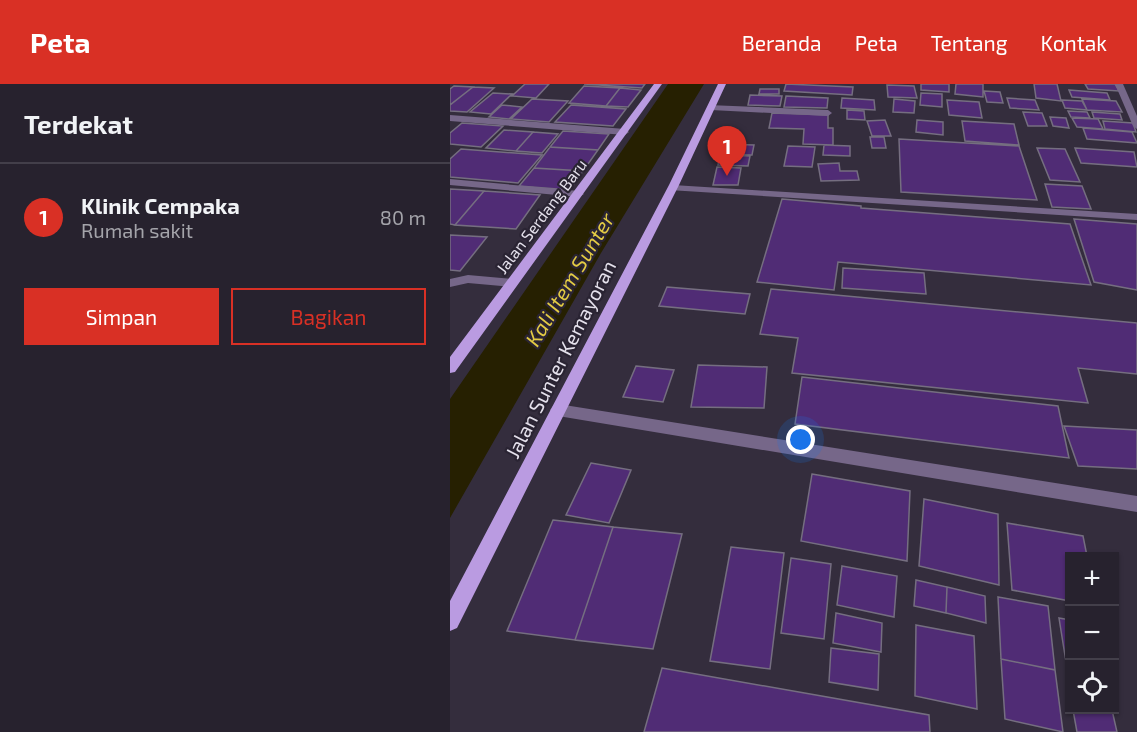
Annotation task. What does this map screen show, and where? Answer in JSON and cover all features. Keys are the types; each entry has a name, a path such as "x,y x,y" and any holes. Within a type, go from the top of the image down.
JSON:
{"main road":[{"name":"Jalan Serdang Baru","path":"450,368 658,84"},
{"name":"Jalan Sunter Kemayoran","path":"450,621 672,188 722,84"}],"street":[{"path":"1119,84 1137,126"},
{"path":"711,108 828,113"},
{"path":"450,118 625,132"},
{"path":"450,182 579,194"},
{"path":"672,188 1137,217"},
{"path":"450,283 468,279 512,283"},
{"path":"558,410 1137,504"}],"water":[{"name":"Kali Item Sunter","path":"668,84 704,84 601,253 450,518 450,399"}],"building":[{"path":"525,84 549,84 536,98 512,96"},
{"path":"584,84 645,84 642,88"},
{"path":"786,84 853,87 852,95 784,91"},
{"path":"921,84 949,84 949,92 921,90"},
{"path":"956,84 983,84 983,97 955,94"},
{"path":"1034,84 1057,84 1061,101 1036,98"},
{"path":"1085,84 1115,84 1119,91 1088,89"},
{"path":"887,85 914,86 917,98 888,97"},
{"path":"454,86 473,87 450,105 450,89"},
{"path":"584,86 620,88 606,106 569,103"},
{"path":"473,87 494,88 467,112 450,111 450,105"},
{"path":"620,88 641,90 628,107 606,106"},
{"path":"760,89 779,89 779,94 759,94"},
{"path":"1069,90 1107,93 1110,100 1072,97"},
{"path":"984,91 1000,92 1003,103 987,102"},
{"path":"493,93 512,94 491,114 470,112"},
{"path":"921,93 942,94 942,107 920,105"},
{"path":"750,95 782,96 780,106 748,105"},
{"path":"786,96 828,98 827,108 784,107"},
{"path":"842,98 874,100 875,110 841,108"},
{"path":"1007,98 1035,100 1039,110 1010,108"},
{"path":"532,99 568,101 549,122 511,119"},
{"path":"894,99 915,101 914,113 893,112"},
{"path":"1082,99 1116,101 1122,112 1087,110"},
{"path":"947,100 979,102 982,118 949,115"},
{"path":"1062,100 1082,101 1087,110 1065,108"},
{"path":"502,105 522,107 509,119 489,117"},
{"path":"571,105 626,109 613,126 555,122"},
{"path":"847,110 864,111 865,120 847,119"},
{"path":"1068,111 1087,112 1090,118 1071,117"},
{"path":"1023,112 1042,113 1047,126 1028,126"},
{"path":"1092,112 1120,114 1122,120 1094,118"},
{"path":"772,113 828,115 828,128 833,128 833,145 803,144 804,129 769,128"},
{"path":"1050,117 1066,118 1069,128 1053,126"},
{"path":"1072,118 1098,119 1103,129 1077,127"},
{"path":"885,120 891,136 872,136 867,121"},
{"path":"917,120 943,122 943,135 916,132"},
{"path":"962,121 1014,124 1019,145 965,141"},
{"path":"1103,121 1133,123 1136,132 1105,129"},
{"path":"462,123 503,126 481,147 450,144 450,133"},
{"path":"1083,128 1132,132 1137,143 1087,139"},
{"path":"504,130 533,132 516,151 486,148"},
{"path":"563,131 609,134 598,150 550,147"},
{"path":"533,132 558,134 542,153 516,151"},
{"path":"870,137 884,137 886,148 872,148"},
{"path":"899,139 1019,146 1037,200 901,192"},
{"path":"721,144 754,145 752,155 718,154"},
{"path":"824,145 850,146 850,156 823,155"},
{"path":"788,146 815,147 812,167 784,166"},
{"path":"550,147 598,150 583,171 534,168"},
{"path":"1037,148 1065,149 1080,182 1050,180"},
{"path":"1075,148 1134,152 1137,167 1081,163"},
{"path":"461,149 542,155 518,183 450,177 450,159"},
{"path":"720,155 750,156 748,166 718,165"},
{"path":"839,163 840,171 857,171 859,180 821,181 818,164"},
{"path":"717,167 741,168 738,185 713,185"},
{"path":"534,168 583,171 570,190 519,186"},
{"path":"1045,184 1082,186 1091,209 1052,207"},
{"path":"450,189 484,191 455,225 450,224"},
{"path":"484,191 540,195 516,229 455,225"},
{"path":"782,199 861,206 861,208 1070,224 1091,285 838,262 834,290 757,282"},
{"path":"1074,219 1137,224 1137,290 1094,282"},
{"path":"450,235 487,237 460,271 450,270"},
{"path":"843,268 924,273 926,294 842,288"},
{"path":"667,287 750,294 745,314 659,306"},
{"path":"771,289 1137,323 1137,374 1078,368 1088,403 792,373 798,338 760,334"},
{"path":"698,365 767,367 764,408 691,407"},
{"path":"636,366 674,370 663,402 623,397"},
{"path":"802,377 1058,406 1069,458 795,424"},
{"path":"1064,426 1137,430 1137,469 1078,466"},
{"path":"591,463 631,470 609,523 566,515"},
{"path":"812,474 910,491 907,561 801,541"},
{"path":"924,499 998,514 999,585 919,566"},
{"path":"553,520 613,527 575,640 507,631"},
{"path":"1007,523 1083,536 1086,552 1065,552 1065,600 1012,590"},
{"path":"613,527 682,534 653,649 575,640"},
{"path":"731,547 784,553 770,669 710,661"},
{"path":"791,558 831,564 824,639 781,633"},
{"path":"842,566 897,576 894,617 837,605"},
{"path":"916,580 947,587 946,613 914,606"},
{"path":"947,587 985,596 986,623 946,613"},
{"path":"998,597 1048,606 1055,670 1001,659"},
{"path":"836,613 882,623 881,652 833,643"},
{"path":"1059,618 1065,619 1065,656"},
{"path":"916,625 974,636 977,709 915,696"},
{"path":"831,648 879,654 878,690 829,682"},
{"path":"1001,659 1055,670 1063,732 1005,719"},
{"path":"662,668 929,715 930,732 644,732"},
{"path":"1074,714 1113,714 1117,732 1077,732"}],"place":[{"name":"Klinik Cempaka","path":"727,176"}]}
